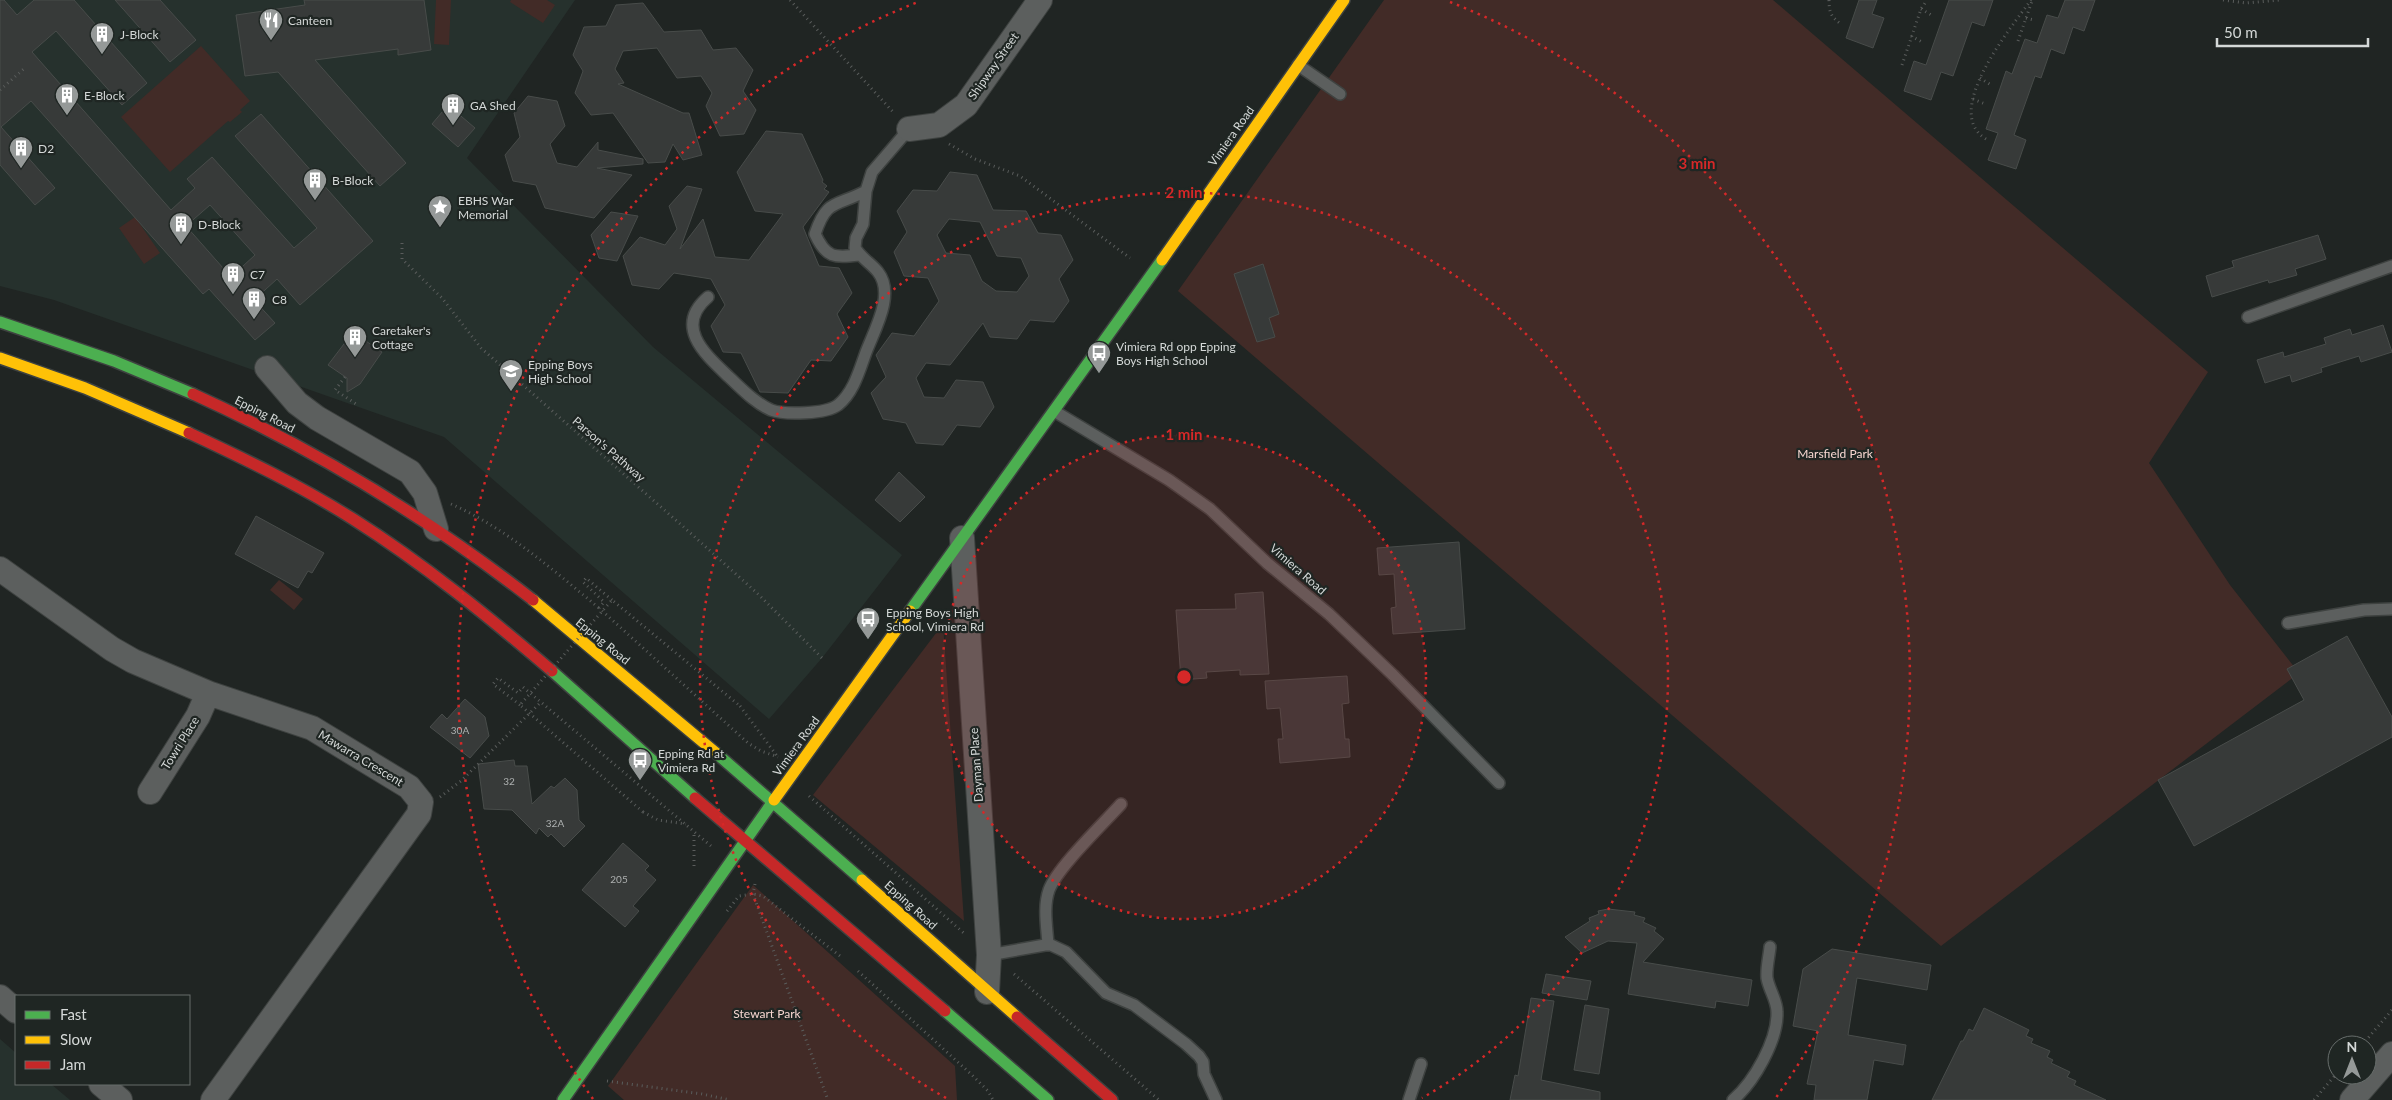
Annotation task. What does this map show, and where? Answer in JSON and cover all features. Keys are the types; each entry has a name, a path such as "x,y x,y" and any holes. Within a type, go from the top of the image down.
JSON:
{"main road":[{"name":"Vimiera Road","path":"563,1100 774,800 1152,274 1344,0"},
{"name":"Epping Road","path":"0,322 108,358 168,382 266,429 371,487 436,529 554,618 774,800 987,992 1112,1100"},
{"path":"0,358 98,393 167,422 279,477 371,531 450,587 561,677 746,842 960,1022 1048,1100"}],"street":[{"name":"Shipway Street","path":"909,129 939,125 966,105 1040,0"},
{"path":"267,368 297,402 318,418 410,472 425,493 436,529"},
{"name":"Dayman Place","path":"962,538 988,955 987,992"},
{"name":"Mawarra Crescent","path":"0,569 112,649 133,661 208,693 312,728 409,787 421,802 419,814 214,1100"},
{"name":"Towri Place","path":"150,792 198,716 208,693"},
{"path":"0,997 15,1010"},
{"path":"2352,1100 2392,1054"},
{"path":"102,1085 120,1100"}],"lane":[{"path":"1298,65 1340,94"},
{"path":"708,297 697,306 692,326 695,339 700,349 744,392 772,410 792,414 819,411 837,406 850,391 884,306 884,282 877,271 859,255 855,248 856,238 863,224 866,190 872,172 909,129"},
{"path":"859,255 837,257 822,250 814,234 821,215 835,203 852,198 866,190"},
{"path":"2248,317 2392,266"},
{"name":"Vimiera Road","path":"1053,410 1169,480 1210,509 1267,563 1329,614 1393,675 1499,783"},
{"path":"2288,623 2356,611 2392,609"},
{"path":"1048,945 1046,911 1049,891 1057,874 1121,804"},
{"path":"988,955 1048,945 1066,952 1106,993 1134,1005 1199,1056 1216,1100"},
{"path":"1733,1100 1745,1090 1758,1070 1776,1024 1777,1011 1767,978 1770,947"},
{"path":"1409,1100 1420,1064"}],"path":[{"path":"1829,0 1829,11 1834,19 1841,24"},
{"path":"1902,65 1911,36 1926,0"},
{"path":"2018,41 2031,0"},
{"path":"1986,139 1973,128 1970,116 1973,99 1990,57 2031,0"},
{"path":"2223,0 2246,3 2280,0"},
{"path":"1921,9 1933,16"},
{"path":"2026,18 2034,20"},
{"path":"1911,36 1924,43"},
{"path":"0,90 26,67"},
{"path":"1980,78 1991,85"},
{"path":"1973,99 1985,104"},
{"name":"Parson's Pathway","path":"402,243 402,259 442,298 481,348 687,530 822,658"},
{"path":"345,377 335,390 356,404"},
{"path":"425,493 479,516 545,564 599,608 748,743 761,752 778,757 740,706 586,578 582,582 604,602 599,608"},
{"path":"520,705 612,600"},
{"path":"687,824 658,820 643,812 520,705 493,684 498,678 518,693 523,687 687,824 711,846"},
{"path":"461,781 541,702"},
{"path":"809,796 988,955"},
{"path":"694,832 694,866"},
{"path":"755,884 753,894 828,1100"},
{"path":"753,894 763,896 842,957"},
{"path":"856,970 972,1075 988,1091 993,1100"},
{"path":"1014,974 1159,1100"},
{"path":"2371,1035 2392,1010"},
{"path":"607,1081 702,1094 730,1100"},
{"path":"2314,1100 2327,1085"}],"shaded area":[{"name":"Epping Boys High School","path":"0,0 575,0 467,158 653,347 902,555 822,658 769,719 444,437 54,300 0,286"},
{"path":"0,1039 15,1052 15,1085 52,1085 70,1100 0,1100"}],"green space":[{"path":"436,0 451,0 449,45 434,44"},
{"path":"511,0 547,0 555,5 543,23 510,2"},
{"name":"Marsfield Park","path":"1384,0 1773,0 2208,372 2149,463 2230,585 2299,673 1941,946 1178,291"},
{"path":"201,46 250,101 240,110 242,112 230,122 228,121 170,172 121,117"},
{"path":"135,217 160,253 144,264 119,228"},
{"path":"279,580 303,599 294,610 270,590"},
{"path":"943,624 964,921 813,795"},
{"name":"Stewart Park","path":"753,885 955,1066 957,1100 624,1100 608,1086"}],"building":[{"path":"0,0 4,0 17,15 34,0 74,0 147,83 122,105 56,31 32,52 171,210 195,188 187,179 212,157 294,248 317,228 235,136 261,114 373,241 300,305 277,279 254,300 275,323 255,340 209,289 203,294 31,101 1,127 55,188 35,205 0,165","holes":["210,205 255,255 231,277 186,226"]},
{"path":"115,0 160,0 196,40 170,62"},
{"path":"304,0 424,0 431,50 398,55 398,49 315,60 406,163 380,186 278,72 245,76 236,15 305,5"},
{"path":"1859,0 1877,0 1872,14 1884,18 1873,48 1846,38"},
{"path":"1949,0 1993,0 1984,26 1972,22 1953,76 1941,72 1931,100 1904,91 1914,61 1926,65"},
{"path":"2065,0 2095,0 2084,31 2073,27 2064,54 2051,49 2041,78 2035,76 2014,135 2026,140 2016,169 1988,160 1998,133 1986,129 2006,71 2012,74 2025,39 2037,43 2047,15 2058,18"},
{"path":"643,3 664,32 701,30 713,50 736,48 753,70 743,91 756,110 744,134 720,136 706,106 712,93 701,76 677,78 657,48 623,51 615,69 624,83 618,84 683,113 689,113 702,155 683,160 673,144 665,162 648,163 613,113 591,115 575,93 583,71 573,55 584,27 606,26 616,5"},
{"path":"528,96 557,101 565,126 550,144 557,163 577,167 598,142 598,150 643,159 643,164 597,168 632,175 594,218 545,208 536,185 513,181 505,155 520,137 514,113"},
{"name":"GA Shed","path":"448,105 475,128 458,147 432,124"},
{"path":"766,131 802,134 823,180 822,182 827,186 824,189 829,192 803,227 819,266 839,268 852,293 837,314 848,337 831,361 811,360 788,393 760,392 741,353 723,352 711,326 725,305 711,279 674,273 659,289 632,285 623,256 640,237 665,245 677,229 669,206 687,186 702,189 680,249 703,219 715,257 749,260 783,214 755,211 737,172"},
{"path":"950,172 977,175 993,210 1026,211 1038,233 1061,235 1073,260 1059,279 1069,301 1054,322 1030,320 1017,339 990,337 983,323 950,365 926,363 916,378 924,397 944,398 956,380 983,382 994,407 980,427 957,425 943,445 916,443 906,423 883,419 871,393 886,377 876,355 892,333 914,336 939,301 928,278 904,276 894,252 907,232 897,211 913,190 937,191","holes":["949,219 980,222 997,256 1021,258 1029,276 1017,292 996,291 982,281 970,255 946,253 937,235"]},
{"path":"611,212 638,216 617,261 599,258 591,235"},
{"path":"2318,235 2326,259 2295,269 2297,275 2269,283 2268,280 2212,297 2206,276 2234,267 2232,261"},
{"path":"1263,264 1279,314 1269,318 1275,337 1257,342 1234,274"},
{"path":"2383,325 2392,352 2361,362 2359,356 2321,368 2322,372 2292,382 2290,375 2265,383 2257,360 2283,352 2284,357 2326,344 2324,338 2350,329 2352,335"},
{"name":"Caretaker's Cottage","path":"357,335 382,352 360,384 347,392 347,378 328,365 347,340 352,343"},
{"path":"899,472 925,497 900,522 875,500"},
{"path":"256,516 324,553 312,573 308,571 298,588 235,554"},
{"path":"1459,542 1465,629 1393,634 1391,608 1396,607 1394,574 1379,575 1377,548"},
{"path":"1263,592 1269,674 1240,675 1240,670 1206,672 1207,678 1181,680 1176,610 1236,609 1235,594"},
{"path":"2347,636 2392,717 2392,737 2194,846 2158,780 2304,700 2287,669"},
{"path":"1347,676 1349,703 1342,704 1345,739 1349,739 1350,757 1280,763 1278,739 1283,739 1280,708 1267,709 1265,681"},
{"path":"465,699 485,717 489,736 470,758 430,727 442,714 447,719"},
{"path":"514,760 515,766 527,766 532,804 551,786 554,788 565,778 577,790 579,820 585,826 564,847 551,834 548,837 539,828 536,834 512,810 484,809 478,764"},
{"path":"623,843 649,866 645,870 656,880 633,906 639,911 625,927 582,890"},
{"path":"1608,909 1635,912 1634,915 1645,918 1643,922 1656,928 1654,931 1664,939 1643,962 1752,980 1748,1006 1716,1001 1715,1008 1628,994 1637,943 1608,941 1582,953 1565,937 1590,921 1589,918 1599,914 1598,911"},
{"path":"1832,949 1931,965 1927,990 1857,978 1848,1035 1906,1045 1903,1065 1874,1060 1867,1100 1814,1100 1816,1085 1807,1084 1818,1031 1793,1026 1803,969"},
{"path":"1546,974 1591,981 1587,1000 1542,993"},
{"path":"1531,998 1554,1001 1541,1080 1600,1092 1600,1100 1510,1100 1515,1075 1518,1076"},
{"path":"1585,1005 1609,1009 1599,1074 1574,1070"},
{"path":"1984,1008 2029,1030 2026,1036 2033,1039 2031,1043 2050,1051 2047,1057 2053,1060 2051,1063 2070,1072 2067,1077 2076,1081 2074,1085 2106,1100 1932,1100 1961,1041 1963,1041 1969,1029 1973,1031"}],"traffic: fast":[{"path":"910,611 1162,260"},
{"path":"0,322 114,361 193,394"},
{"path":"552,671 695,798"},
{"path":"716,753 862,880"},
{"path":"563,1100 774,800"},
{"path":"945,1011 1048,1100"}],"traffic: slow":[{"path":"1162,260 1344,0"},
{"path":"0,358 85,388 189,433"},
{"path":"533,600 716,753"},
{"path":"774,800 910,611"},
{"path":"862,880 1017,1017"}],"traffic: jam":[{"path":"193,394 282,438 369,487 453,541 533,600"},
{"path":"189,433 293,484 379,536 456,592 552,671"},
{"path":"695,798 945,1011"},
{"path":"1017,1017 1112,1100"}],"place":[{"name":"Canteen","path":"271,41"},
{"name":"J-Block","path":"102,55"},
{"name":"E-Block","path":"67,116"},
{"name":"GA Shed","path":"453,126"},
{"name":"D2","path":"21,169"},
{"name":"B-Block","path":"315,201"},
{"name":"EBHS War Memorial","path":"440,228"},
{"name":"D-Block","path":"181,245"},
{"name":"C7","path":"233,295"},
{"name":"C8","path":"254,320"},
{"name":"Caretaker's Cottage","path":"355,358"},
{"name":"Vimiera Rd opp Epping Boys High School","path":"1099,374"},
{"name":"Epping Boys High School","path":"511,392"},
{"name":"Epping Boys High School, Vimiera Rd","path":"868,640"},
{"name":"Epping Rd at Vimiera Rd","path":"640,781"}]}
